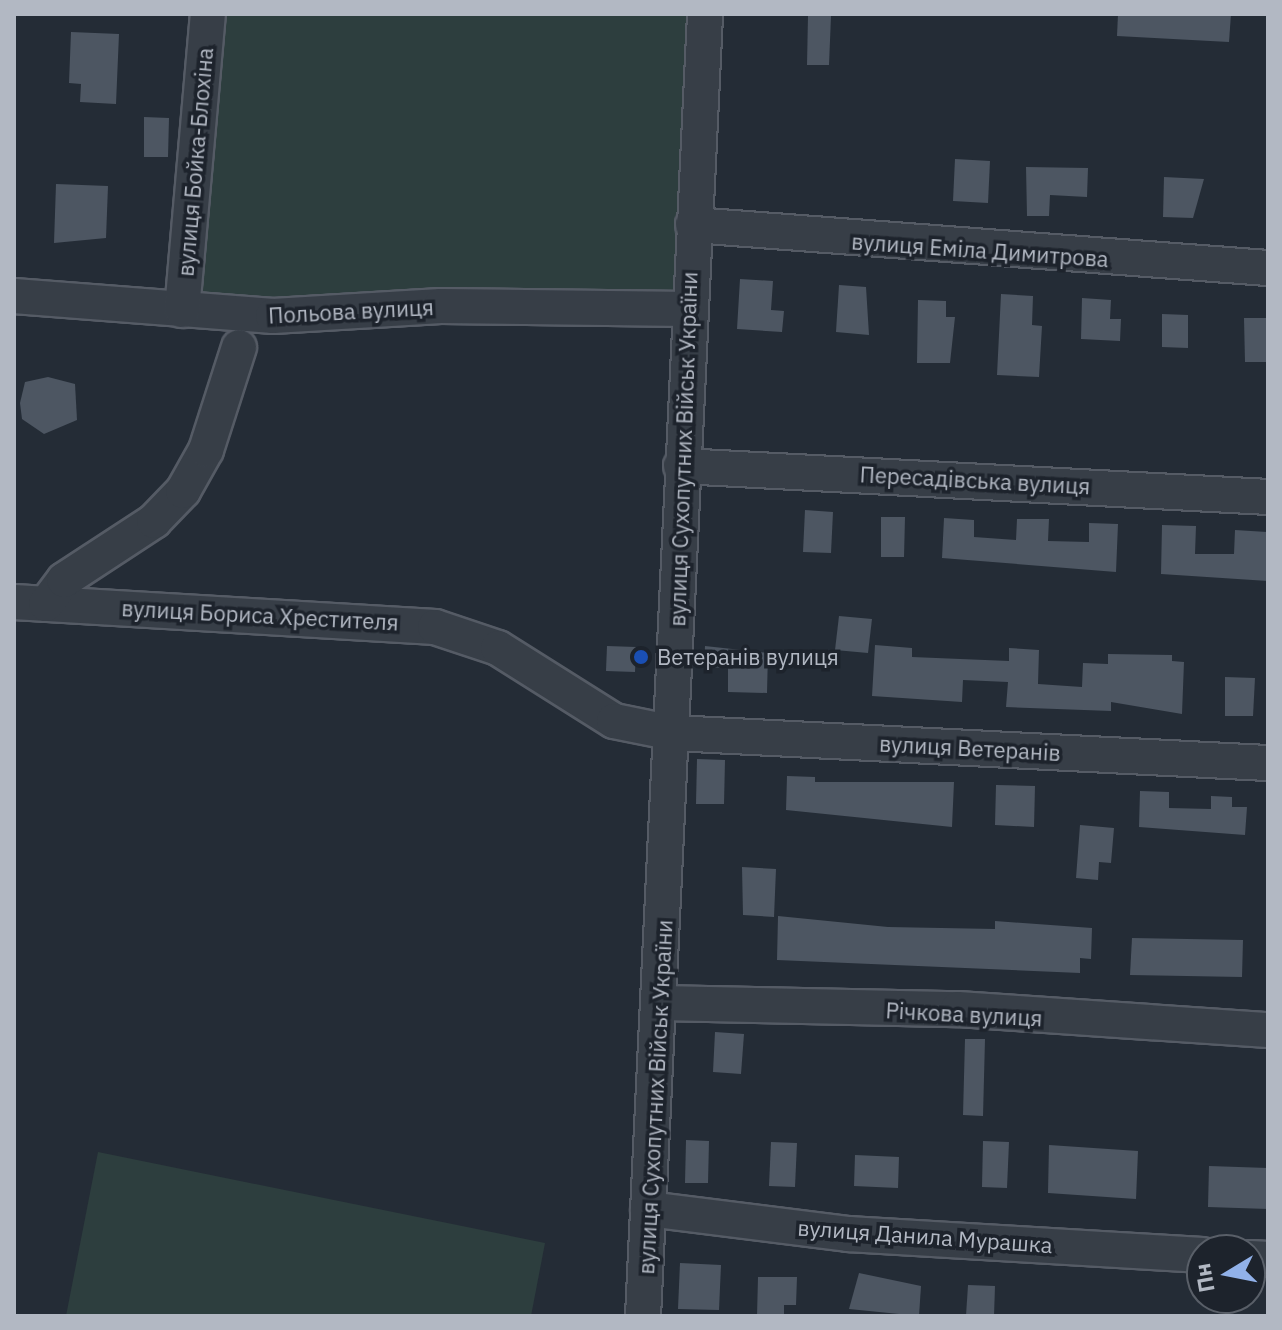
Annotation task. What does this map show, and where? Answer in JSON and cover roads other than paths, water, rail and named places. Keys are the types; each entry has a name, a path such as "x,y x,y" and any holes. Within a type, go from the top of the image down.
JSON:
{"street":[{"name":"вулиця Бойка-Блохіна","path":"182,310 208,14"},
{"name":"вулиця Сухопутних Військ України","path":"643,1316 673,733 681,466 705,14"},
{"name":"вулиця Еміла Димитрова","path":"693,225 1268,268"},
{"name":"Польова вулиця","path":"14,296 273,316 441,306 689,309"},
{"path":"30,603 125,533 154,521 183,491 206,450 239,347"},
{"name":"Пересадівська вулиця","path":"681,466 1268,497"},
{"name":"вулиця Бориса Хрестителя","path":"30,603 435,627 498,648 614,721 673,733"},
{"name":"вулиця Ветеранів","path":"673,733 1268,763"},
{"name":"Річкова вулиця","path":"660,1003 958,1009 1268,1030"},
{"name":"вулиця Данила Мурашка","path":"648,1209 848,1234 1186,1254"}],"place":[{"name":"Ветеранів вулиця","path":"641,657"}]}
